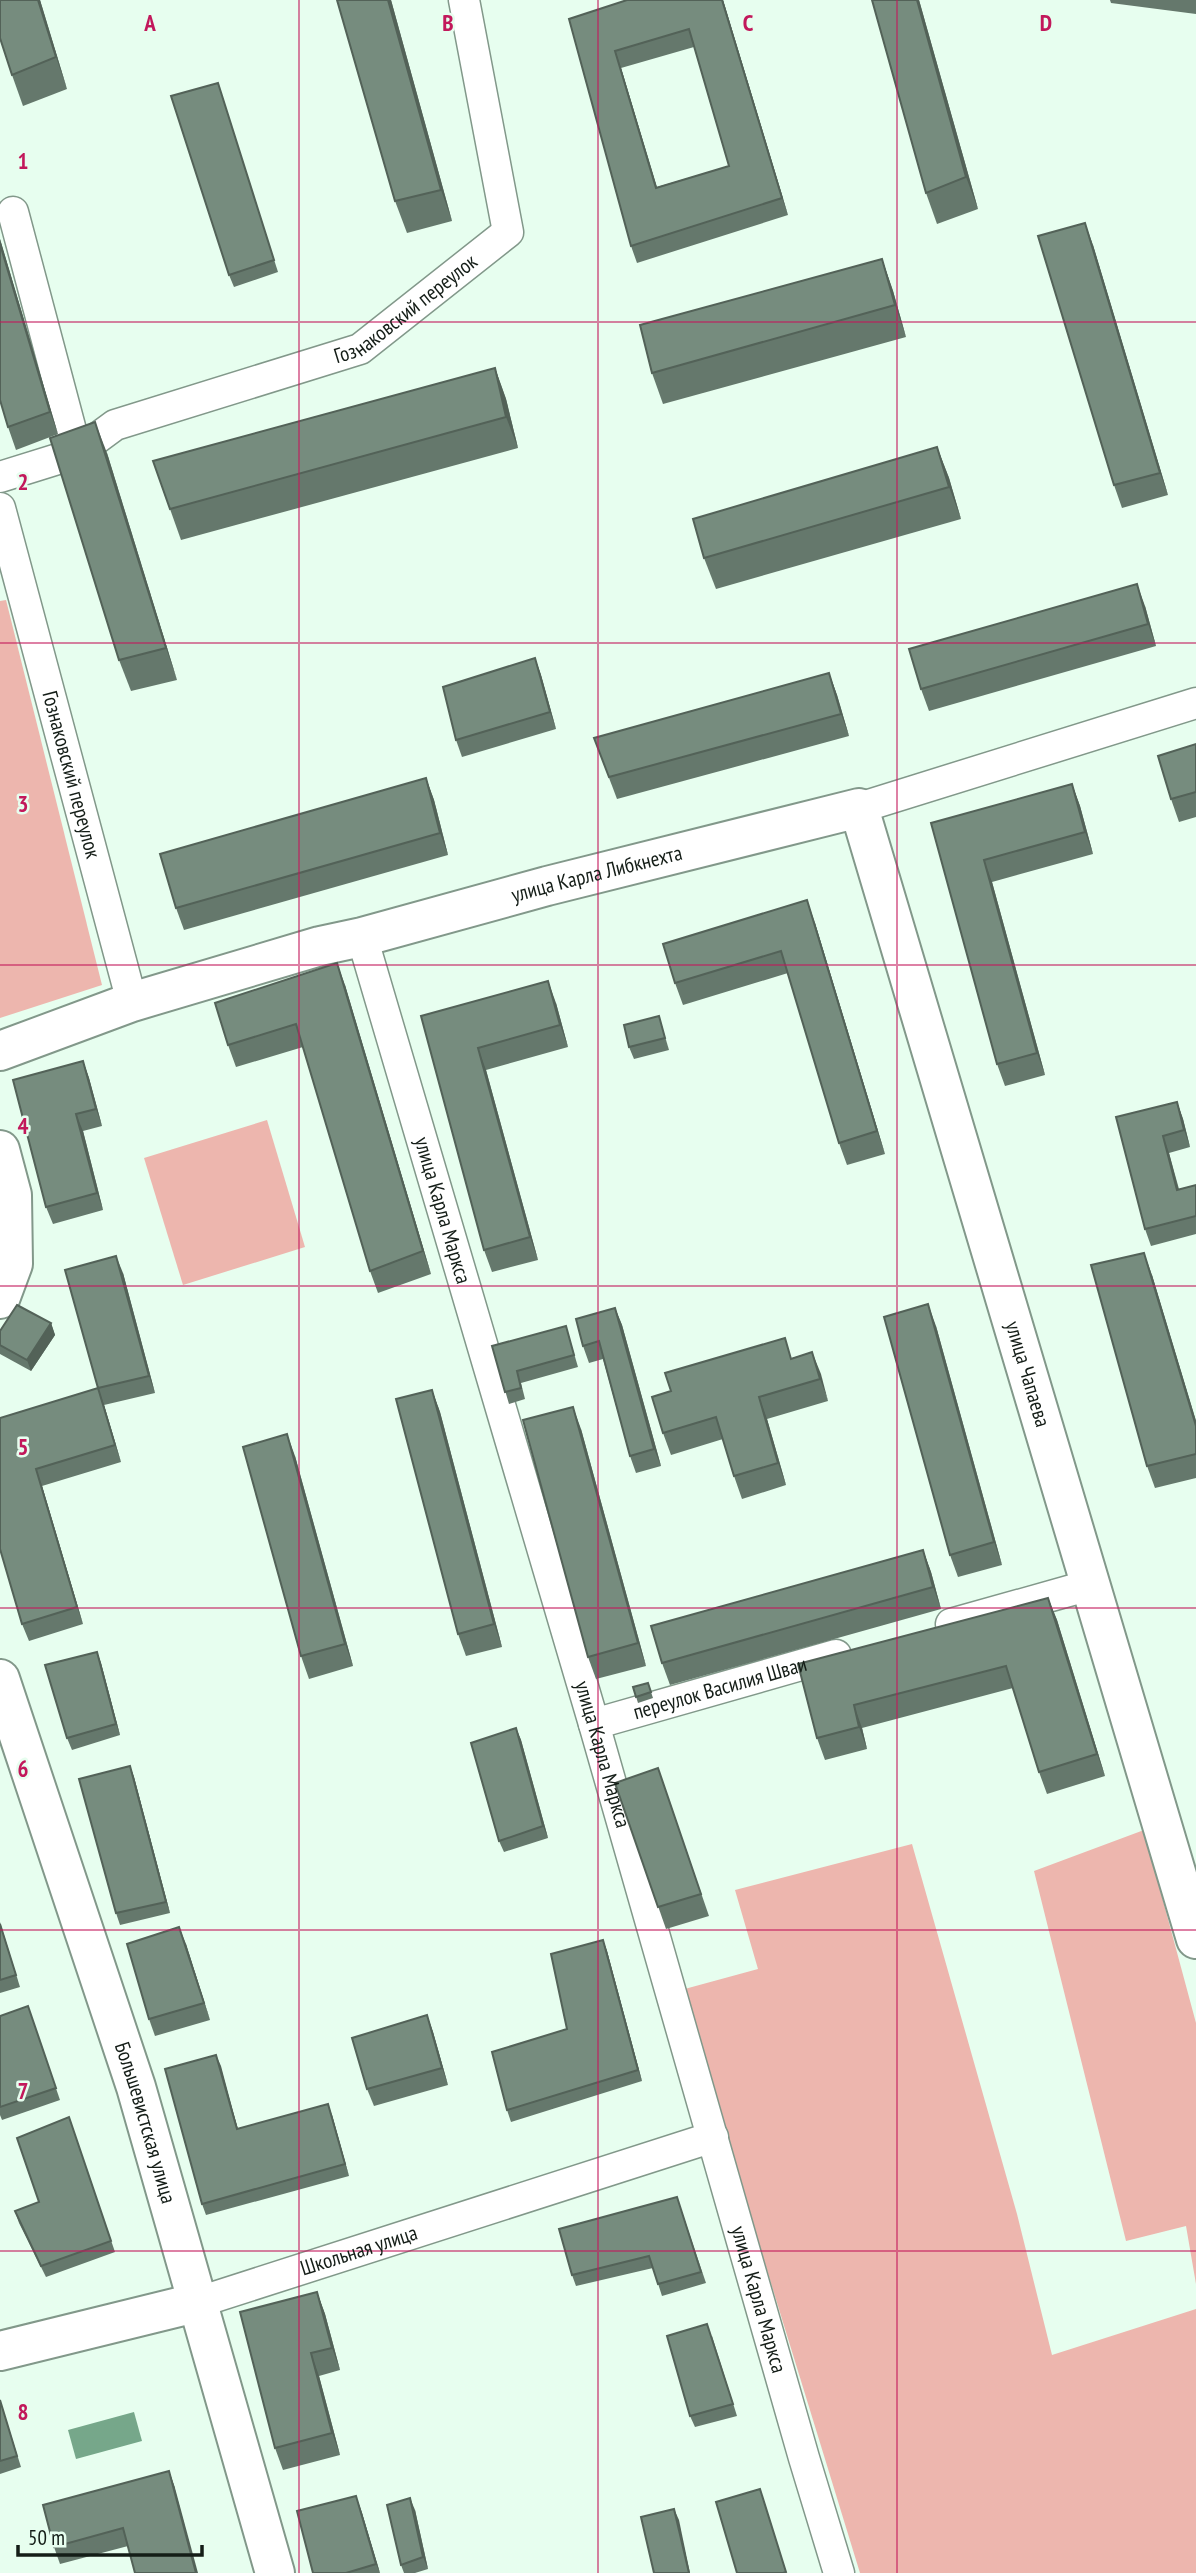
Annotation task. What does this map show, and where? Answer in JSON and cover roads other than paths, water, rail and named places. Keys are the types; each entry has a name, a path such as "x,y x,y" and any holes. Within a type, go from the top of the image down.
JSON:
{"street":[{"name":"Гознаковский переулок","path":"0,477 77,453 115,425 360,349 508,232 464,0"},
{"path":"13,212 77,453"},
{"name":"Гознаковский переулок","path":"0,508 132,1002"},
{"name":"улица Карла Либкнехта","path":"0,1051 132,1002 320,946 859,808 1196,703"},
{"name":"улица Чапаева","path":"859,808 1196,1939"},
{"name":"улица Карла Маркса","path":"362,937 594,1724 839,2573"},
{"path":"0,1150 12,1195 13,1264 0,1299"},
{"path":"929,1630 1090,1586"},
{"name":"переулок Василия Шваи","path":"594,1724 862,1648"},
{"name":"Большевистская улица","path":"0,1679 136,2087 275,2573"},
{"name":"Школьная улица","path":"0,2351 199,2302 713,2137"}]}
